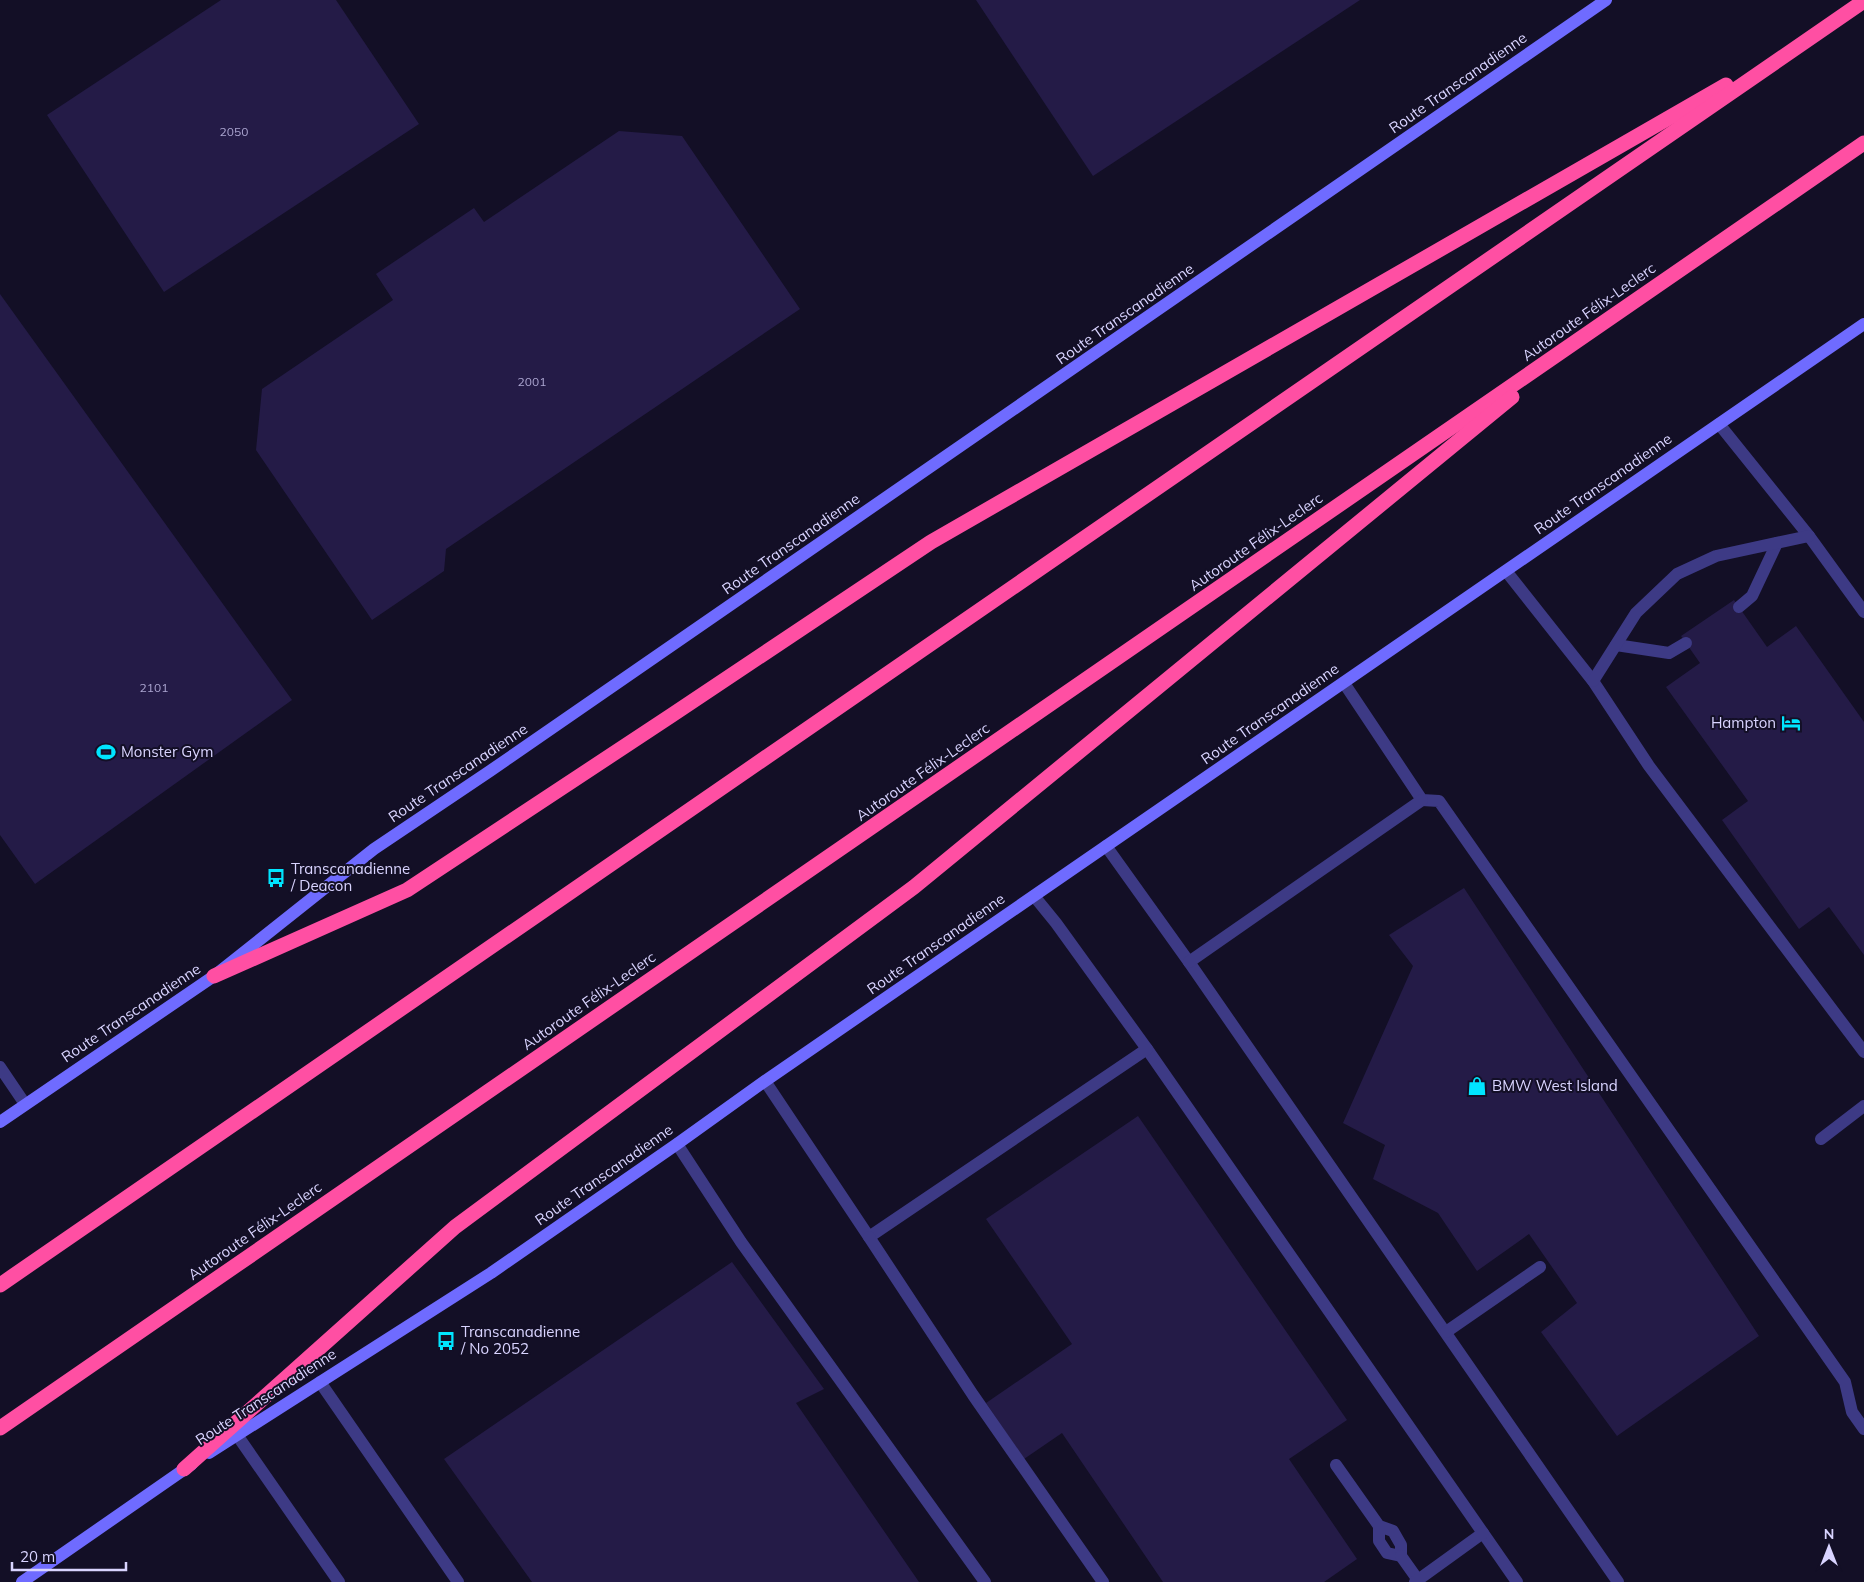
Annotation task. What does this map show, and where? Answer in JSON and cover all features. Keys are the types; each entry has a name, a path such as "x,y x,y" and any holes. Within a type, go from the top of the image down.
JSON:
{"highway":[{"path":"0,1285 1864,1"},
{"path":"214,976 407,890 931,542 1819,32"},
{"name":"Autoroute Félix-Leclerc","path":"0,1428 1864,143"},
{"path":"184,1469 455,1227 914,887 1600,325"}],"main road":[{"name":"Route Transcanadienne","path":"0,1122 214,976 374,849 506,760 1606,0"},
{"name":"Route Transcanadienne","path":"22,1582 184,1469 491,1273 765,1081 1864,324"}],"lane":[{"path":"1719,424 1809,536 1864,612"},
{"path":"1593,681 1636,613 1677,574 1716,556 1809,536"},
{"path":"1739,607 1752,596 1777,543"},
{"path":"1506,571 1593,681 1649,766 1864,1052"},
{"path":"1616,645 1669,653 1686,643"},
{"path":"1344,683 1422,800"},
{"path":"1189,962 1422,800 1439,801 1845,1382 1852,1412 1864,1429"},
{"path":"1106,846 1189,962 1618,1582"},
{"path":"1034,896 1056,923 1147,1049 1517,1582"},
{"path":"870,1237 1147,1049"},
{"path":"0,1068 25,1104"},
{"path":"765,1081 973,1394 1103,1582"},
{"path":"1822,1139 1864,1106"},
{"path":"677,1144 741,1242 984,1582"},
{"path":"1446,1332 1540,1267"},
{"path":"320,1382 458,1582"},
{"path":"237,1435 339,1582"},
{"path":"1336,1465 1379,1526 1393,1531 1401,1545 1401,1556 1416,1581 1483,1533"}],"building":[{"path":"221,0 336,0 419,124 164,292 47,115"},
{"path":"976,0 1360,0 1093,176"},
{"path":"619,131 682,136 800,309 446,549 444,571 372,620 256,450 262,389 393,300 376,274 474,208 484,222"},
{"path":"0,294 292,700 35,884 0,835"},
{"path":"1734,600 1767,647 1796,626 1864,722 1864,955 1829,907 1799,929 1722,820 1748,801 1666,687 1700,663 1681,636"},
{"path":"1464,888 1759,1336 1617,1436 1541,1332 1577,1303 1529,1234 1477,1271 1438,1213 1373,1179 1385,1145 1343,1123 1413,966 1389,935"},
{"path":"1138,1116 1347,1420 1289,1459 1357,1559 1324,1582 1163,1582 1062,1433 1024,1459 986,1403 1072,1344 986,1219"},
{"path":"732,1262 824,1389 796,1403 919,1582 532,1582 444,1459"}],"place":[{"name":"Hampton","path":"1791,723"},
{"name":"Monster Gym","path":"106,752"},
{"name":"Transcanadienne / Deacon","path":"276,878"},
{"name":"BMW West Island","path":"1477,1086"},
{"name":"Transcanadienne / No 2052","path":"446,1341"}]}
